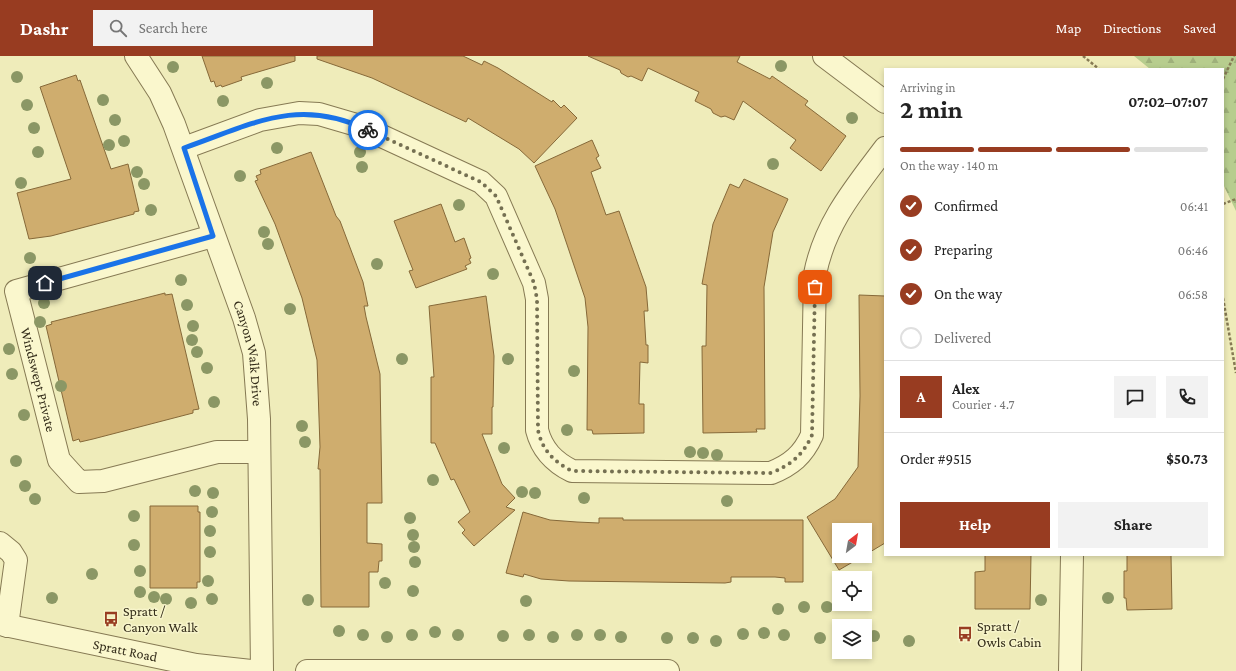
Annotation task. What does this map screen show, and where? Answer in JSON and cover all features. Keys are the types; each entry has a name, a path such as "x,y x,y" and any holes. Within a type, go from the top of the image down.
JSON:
{"street":[{"name":"Canyon Walk Drive","path":"136,56 160,93 184,148 213,236 244,318 254,353 259,452 262,671"},
{"path":"824,56 884,101"},
{"path":"184,148 260,120 299,113 319,114 360,126 481,182 496,196 534,283 537,299 538,430 540,441 558,464 572,471 771,473 786,467 797,458 806,448 812,435 815,274 819,254 829,230 843,205 884,149"},
{"name":"Windswept Private","path":"213,236 16,291 59,460 79,482 103,481 217,452 259,452"},
{"path":"0,543 11,552 16,560 3,625"},
{"path":"1070,671 1072,556"},
{"name":"Spratt Road","path":"3,625 196,665 251,671"},
{"path":"307,671 668,671"}],"path":[{"path":"1083,56 1098,68"},
{"path":"1224,77 1234,56"},
{"path":"1224,204 1236,199"},
{"path":"1224,304 1236,373"}],"green space":[{"path":"1134,56 1236,56 1236,211 1224,186 1224,68 1149,68"}],"building":[{"path":"202,56 295,56 295,61 241,77 242,80 222,87 221,85 216,87 214,81 211,82"},
{"path":"317,56 463,56 482,65 484,61 498,68 552,102 553,100 561,108 564,105 577,118 534,163 519,149 468,118 466,122 372,78 317,59"},
{"path":"588,56 740,56 737,62 770,79 772,76 808,101 805,105 846,136 821,171 790,148 796,140 743,101 734,120 725,116 721,117 713,113 711,109 695,101 699,92 648,68 642,81 631,76 628,77 621,73 620,70"},
{"path":"76,75 78,81 80,80 111,169 128,164 139,211 134,212 134,214 51,236 29,239 17,193 71,179 40,87"},
{"path":"592,140 599,156 596,158 601,168 591,172 606,215 619,211 646,287 648,311 644,311 646,345 648,345 648,363 640,362 639,404 644,404 644,433 593,434 592,430 587,430 588,327 585,298 555,209 535,166"},
{"path":"311,152 336,216 340,221 363,282 368,306 364,306 366,317 380,374 382,503 367,503 367,543 382,544 382,561 379,561 378,572 369,572 369,607 321,607 320,469 318,469 320,447 317,360 302,298 275,224 255,181 258,180 256,176 261,174 260,170"},
{"path":"744,179 788,199 773,232 764,287 765,429 756,429 757,432 703,433 702,346 706,346 707,285 702,284 713,224 730,184 739,188"},
{"path":"441,204 455,242 464,238 471,258 469,259 471,263 465,266 467,269 416,288 409,271 413,270 394,221"},
{"path":"165,293 165,295 172,294 199,409 193,410 193,413 93,439 80,442 79,439 73,441 46,326 52,324 51,322"},
{"path":"859,295 884,296 884,544 872,551 872,523 832,523 832,558 807,517 835,499 858,467 860,396"},
{"path":"486,296 494,356 493,407 492,434 482,434 502,484 515,498 506,507 515,510 474,546 462,533 465,530 458,522 470,512 454,479 451,480 435,443 431,443 431,377 434,377 429,306"},
{"path":"150,506 198,506 198,512 200,512 200,582 197,582 197,588 150,588"},
{"path":"523,512 550,520 599,523 599,518 623,518 623,520 803,520 803,582 785,582 785,578 775,577 731,577 731,582 725,583 569,581 541,579 524,574 523,577 506,573"},
{"path":"985,556 1031,556 1030,609 975,609 975,572 985,571"},
{"path":"1127,556 1171,556 1172,609 1127,610 1126,598 1124,598 1124,571 1127,571"},
{"path":"835,563 851,563 839,570"}],"way so far":[{"path":"368,130 481,182 496,196 534,283 537,299 538,430 540,441 548,454 558,464 572,471 771,473 786,467 806,448 812,435 815,287"}],"place":[{"name":"Spratt / Canyon Walk","path":"111,619"},
{"name":"Spratt / Owls Cabin","path":"965,634"}],"route":[{"path":"45,283 213,236 184,148 260,120 299,113 319,114 360,126 368,130"}]}
